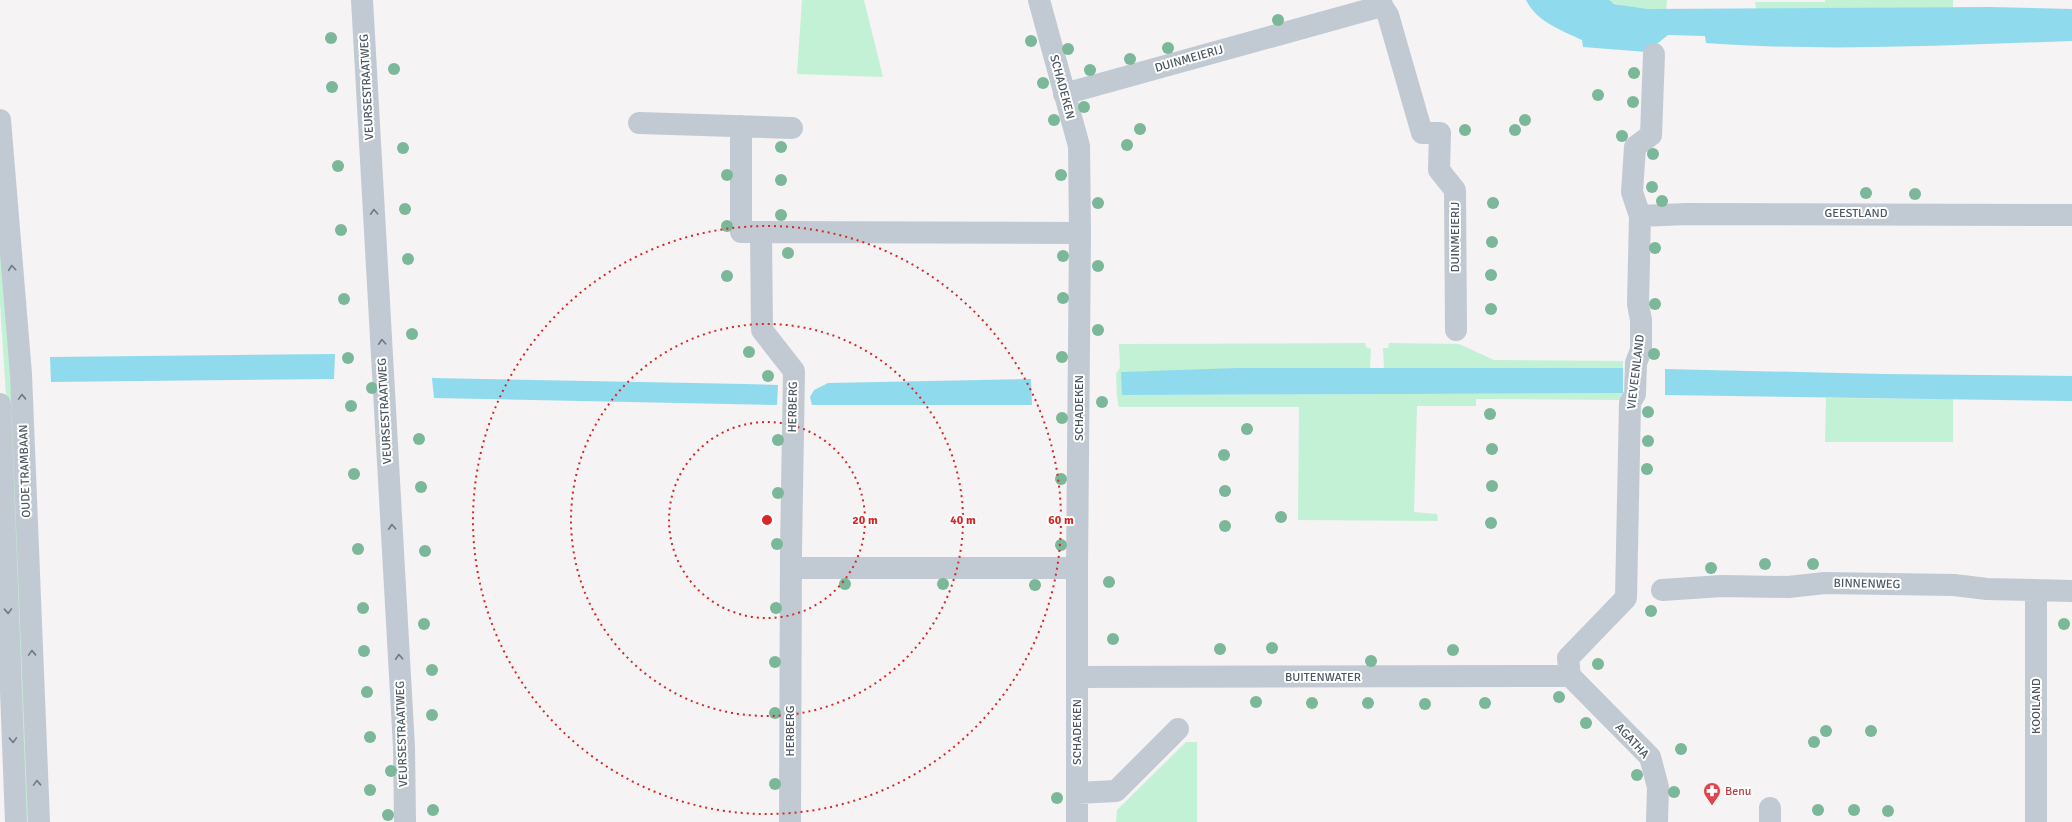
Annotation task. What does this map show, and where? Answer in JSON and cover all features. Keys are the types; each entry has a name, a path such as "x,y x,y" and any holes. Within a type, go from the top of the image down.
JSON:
{"street":[{"name":"VEURSESTRAATWEG","path":"362,0 404,739 404,822"},
{"name":"SCHADEKEN","path":"1039,0 1079,146 1080,233 1076,822"},
{"name":"DUINMEIERIJ","path":"1064,94 1382,3 1388,15 1422,133 1440,133 1439,170 1456,190 1456,330"},
{"name":"VIEVEENLAND","path":"1570,676 1568,658 1626,598 1630,403 1635,394 1636,363 1641,350 1641,320 1638,304 1640,216 1632,192 1635,147 1651,135 1654,54"},
{"name":"OUDE TRAMBAAN","path":"0,120 21,374 39,822"},
{"path":"639,123 792,128"},
{"path":"741,126 741,232 1080,233"},
{"name":"GEESTLAND","path":"1640,216 1702,214 2072,215"},
{"name":"HERBERG","path":"761,232 762,330 794,371 791,568 790,822"},
{"name":"OUDE TRAMBAAN","path":"0,404 16,822"},
{"path":"791,568 1077,568"},
{"name":"BINNENWEG","path":"1662,590 1722,586 1788,587 1824,583 1954,585 1987,589 2072,591"},
{"name":"KOOILAND","path":"2036,590 2036,822"},
{"name":"BUITENWATER","path":"1077,677 1570,676"},
{"name":"AGATHA","path":"1570,676 1650,757 1658,787 1657,822"},
{"path":"1077,793 1116,791 1178,729"}],"green space":[{"path":"802,0 864,0 883,77 797,74"},
{"path":"1597,0 1667,0 1666,14"},
{"path":"1825,0 1953,0 1953,8 1756,9 1755,2 1825,2"},
{"path":"0,209 14,388 32,822 25,822 15,537 0,302"},
{"path":"1365,343 1366,347 1371,349 1370,368 1122,372 1122,395 1623,393 1623,400 1476,399 1476,406 1417,406 1414,512 1437,514 1438,521 1298,520 1299,407 1119,407 1116,374 1120,368 1119,344"},
{"path":"1389,343 1459,344 1494,360 1623,361 1623,368 1384,368 1383,348 1388,348"},
{"path":"1826,398 1953,399 1953,442 1825,442"},
{"path":"1186,742 1197,742 1197,822 1116,822 1117,810"}],"water":[{"path":"1526,0 1609,0 1614,4 1647,9 1989,7 2072,9 2072,41 1889,47 1797,47 1706,43 1705,36 1668,35 1647,52 1583,47 1582,40 1543,20 1536,14"},
{"path":"335,354 334,379 51,382 50,357"},
{"path":"1238,368 1623,368 1623,393 1122,395 1121,372"},
{"path":"1665,369 1883,374 2072,376 2072,401 1665,395"},
{"path":"432,378 778,385 777,405 434,398"},
{"path":"1031,379 1032,405 812,405 810,397 814,390 828,383"}],"place":[{"name":"Benu","path":"1712,806"}]}
